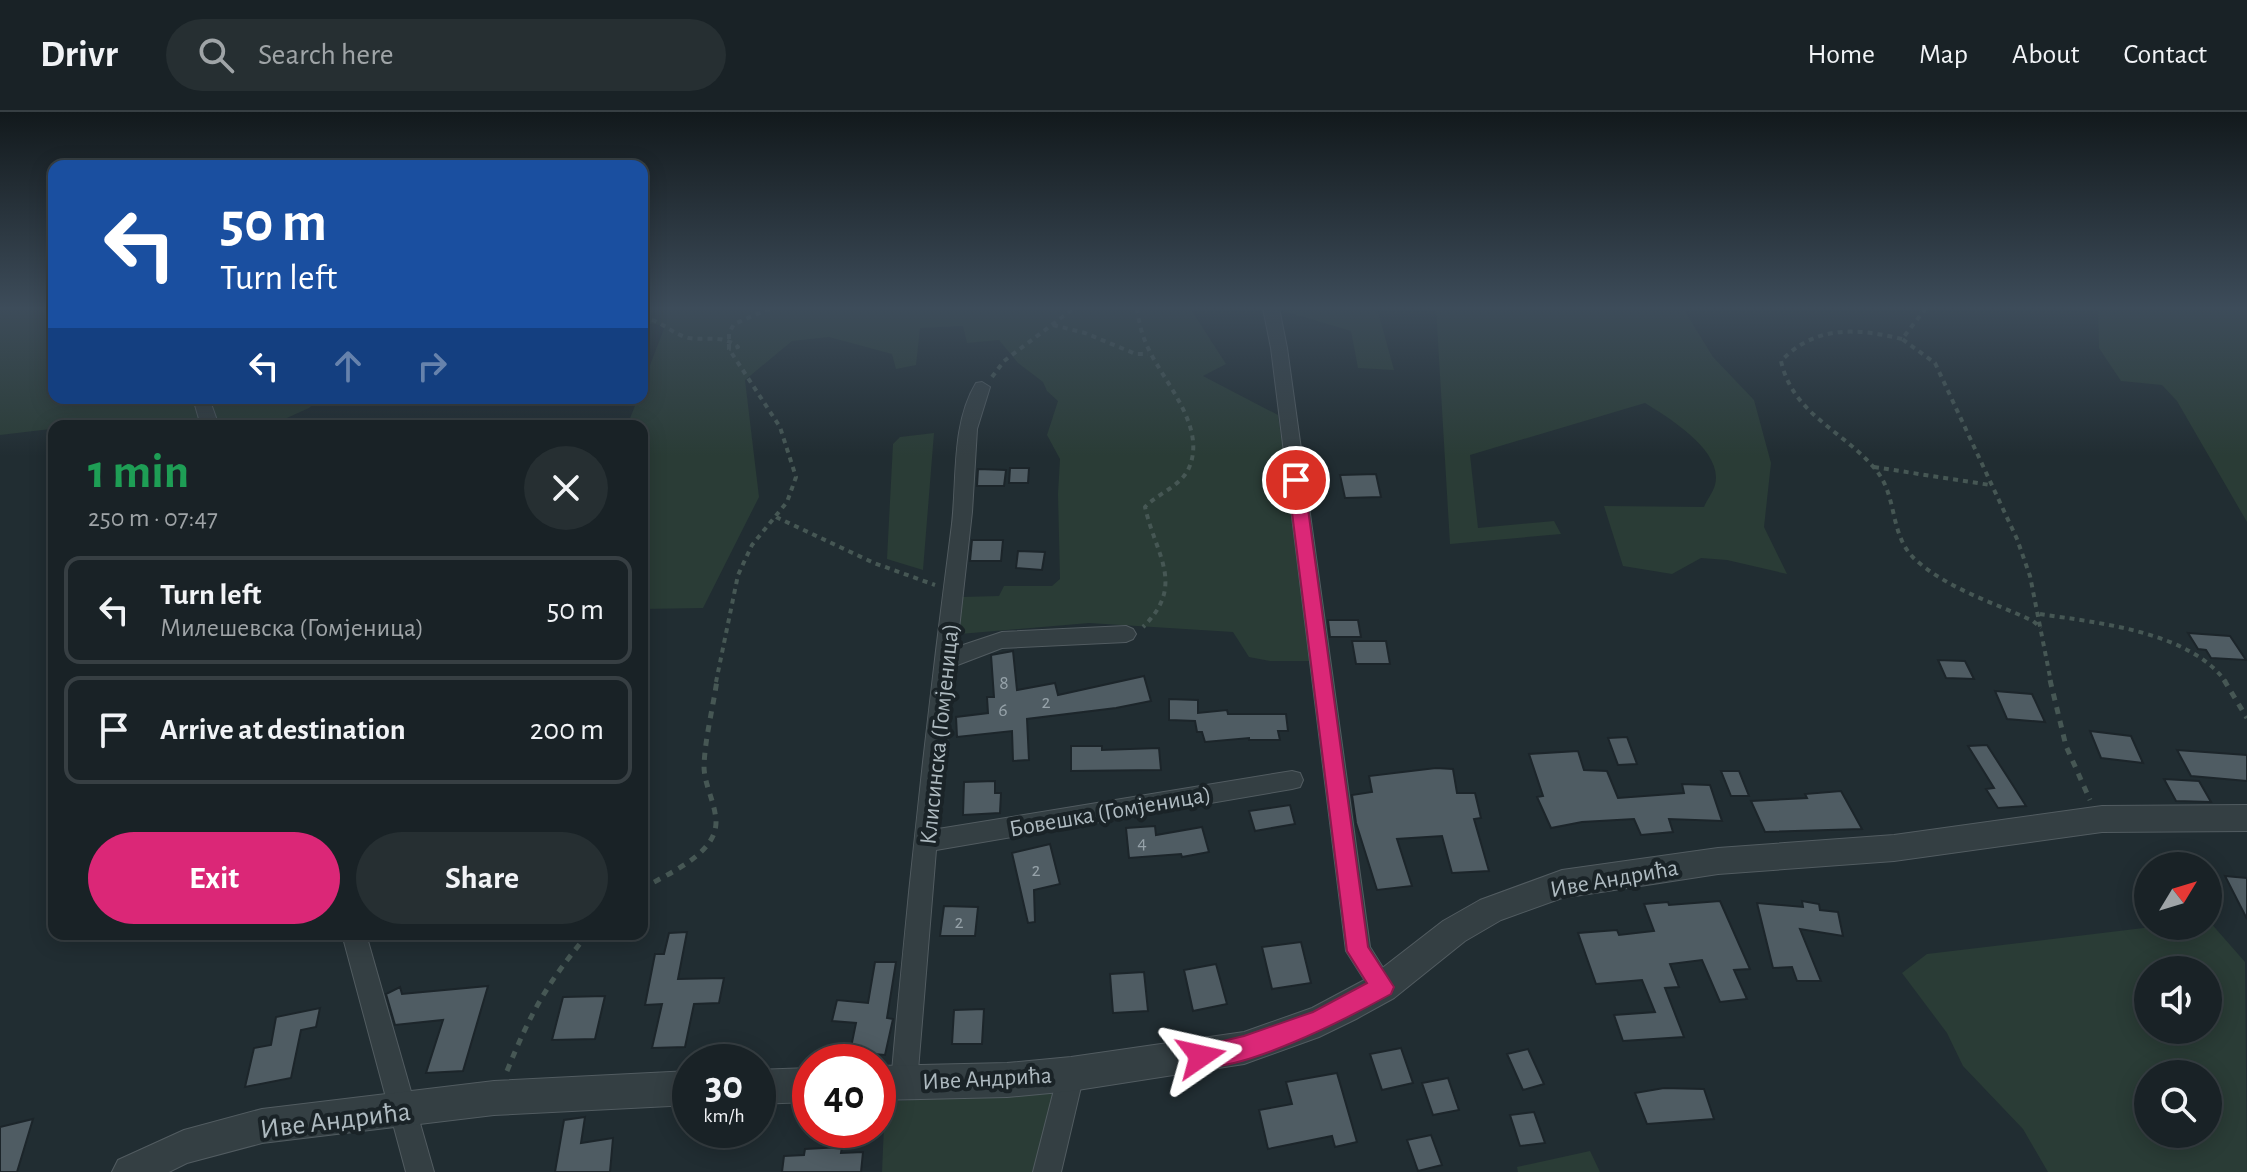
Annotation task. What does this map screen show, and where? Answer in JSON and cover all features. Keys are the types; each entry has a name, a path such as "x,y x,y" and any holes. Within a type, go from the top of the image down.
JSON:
{"street":[{"path":"1280,357 1358,951 1383,987"},
{"name":"Клисинска (Гомјеница)","path":"896,1050 928,841 945,661 968,472 970,421 982,387"},
{"path":"945,661 1002,640 1126,634"},
{"name":"Бовешка (Гомјеница)","path":"928,841 1292,780"},
{"name":"Иве Андрића","path":"896,1083 1007,1080 1071,1074 1244,1048 1319,1021 1383,987 1466,924 1520,897 1562,884 1718,861 1894,848 2102,819 2247,818"},
{"path":"356,940 420,1172"},
{"path":"1047,1172 1071,1074"},
{"name":"Иве Андрића","path":"130,1172 184,1147 262,1126 494,1098 672,1089"}],"path":[{"path":"648,885 694,857 707,846 715,833 716,819 704,768 719,663 741,567 752,545 776,517 793,490 796,477 780,427 731,357"},
{"path":"982,387 1009,357"},
{"path":"1126,634 1150,621 1165,600 1165,561 1145,507 1184,476 1193,454 1186,418 1150,357"},
{"path":"1784,357 1781,361 1782,377 1787,386 1816,417 1872,466 1886,489 1896,536 1905,550 1943,578 2033,621 2044,630"},
{"path":"1929,357 1935,363 2010,524 2029,573 2044,630 2057,717 2078,778 2102,819"},
{"path":"1872,466 1990,485"},
{"path":"776,517 874,563 954,592"},
{"path":"2038,613 2134,633 2191,651 2210,663 2222,676 2247,718"},
{"path":"494,1098 529,1016 550,980 583,940"}],"green space":[{"path":"0,357 48,357 48,404 313,404 282,420 48,420 48,429 0,435"},
{"path":"653,357 772,357 745,380 759,497 703,608 648,609 648,420 629,420 636,404 648,404 648,370"},
{"path":"893,357 917,357 916,365 896,369"},
{"path":"1013,357 1222,357 1226,364 1203,376 1278,415 1313,661 1270,661 1249,657 1233,632 1089,623 960,634 962,597 999,596 1004,586 1052,586 1060,579 1060,459 1047,435 1058,401 1047,391 1043,382"},
{"path":"1356,357 1391,357 1394,370 1358,368"},
{"path":"1439,357 1713,357 1754,400 1771,463 1764,527 1787,574 1727,560 1701,558 1672,574 1623,566 1604,506 1704,507 1715,485 1716,472 1703,448 1680,427 1645,403 1470,455 1478,528 1554,521 1561,534 1450,544"},
{"path":"2105,357 2247,357 2247,522 2177,401 2162,385 2121,381"},
{"path":"934,433 923,570 887,559 893,444 900,437"},
{"path":"2134,929 2134,940 2222,940 2222,936 2245,962 2247,1172 2048,1172 2023,1129 1963,1066 1947,1033 1902,973 1927,954"},
{"path":"1057,1089 1038,1172 882,1172 883,1148 896,1148 896,1101"},
{"path":"1590,1151 1600,1172 1518,1172 1517,1167"}],"building":[{"path":"1010,468 1029,468 1028,483 1009,483"},
{"path":"978,469 1006,470 1004,486 977,486"},
{"path":"1376,474 1381,497 1345,498 1340,475"},
{"path":"972,540 1003,540 1001,561 970,561"},
{"path":"1018,551 1045,552 1042,570 1016,568"},
{"path":"1328,620 1358,620 1361,637 1330,637"},
{"path":"2188,633 2230,636 2246,660 2211,658 2206,650 2198,649"},
{"path":"1352,641 1386,641 1390,664 1356,664"},
{"path":"1013,651 1017,690 1055,683 1058,695 1144,676 1151,701 1027,719 1029,760 1013,761 1012,731 957,737 956,717 988,713 987,697 994,697 991,655"},
{"path":"1938,660 1965,661 1974,679 1946,678"},
{"path":"1995,691 2032,694 2045,722 2007,719"},
{"path":"1169,699 1198,700 1198,713 1227,710 1228,714 1286,714 1288,731 1278,731 1280,740 1249,738 1205,742 1202,732 1197,732 1195,721 1169,720"},
{"path":"2090,731 2131,736 2143,763 2101,758"},
{"path":"1627,737 1637,764 1618,765 1608,738"},
{"path":"1987,745 2026,806 1998,808 1986,789 1994,788 1968,746"},
{"path":"1071,746 1102,746 1102,750 1159,748 1161,770 1071,771"},
{"path":"2177,750 2247,755 2247,781 2191,776"},
{"path":"1578,751 1584,770 1607,771 1618,798 1684,793 1682,784 1710,785 1722,821 1669,819 1673,832 1641,835 1634,819 1582,822 1551,828 1537,797 1543,796 1529,754"},
{"path":"1436,768 1453,769 1457,793 1475,793 1481,818 1474,819 1489,871 1452,873 1442,836 1397,839 1412,886 1377,890 1356,823 1352,795 1372,792 1369,776"},
{"path":"1721,771 1739,771 1749,796 1731,796"},
{"path":"2164,779 2199,781 2211,802 2176,801"},
{"path":"995,781 995,793 1001,793 1000,813 963,815 964,782"},
{"path":"1841,791 1862,829 1765,832 1751,801 1807,798 1805,794"},
{"path":"1290,805 1295,824 1255,831 1249,811"},
{"path":"1155,826 1156,835 1202,827 1209,852 1182,857 1181,854 1129,858 1126,828"},
{"path":"1050,844 1060,884 1034,890 1035,922 1028,923 1012,853"},
{"path":"2225,876 2247,878 2247,919"},
{"path":"1720,901 1750,969 1734,970 1747,999 1720,1002 1702,960 1670,964 1679,987 1665,988 1684,1037 1623,1041 1614,1015 1655,1012 1642,980 1596,984 1578,933 1617,930 1619,935 1654,931 1644,904"},
{"path":"1802,901 1819,904 1820,910 1838,912 1843,936 1800,929 1821,981 1797,981 1792,967 1773,968 1757,903 1803,907"},
{"path":"944,906 978,907 975,936 940,936"},
{"path":"687,932 678,979 724,978 719,1003 694,1004 686,1044 652,1048 662,1004 645,1005 655,954 664,954 669,933"},
{"path":"1301,942 1311,983 1272,989 1262,947"},
{"path":"875,962 896,962 887,1018 893,1019 887,1044 852,1044 856,1023 832,1021 837,1000 868,1003"},
{"path":"1216,964 1227,1004 1193,1011 1184,970"},
{"path":"1144,972 1148,1011 1113,1013 1110,974"},
{"path":"488,986 463,1071 426,1073 443,1020 395,1025 386,994 400,987 402,994"},
{"path":"605,996 595,1039 552,1040 563,997"},
{"path":"320,1008 316,1027 301,1030 291,1078 245,1087 254,1048 271,1045 276,1017"},
{"path":"984,1009 982,1044 952,1044 954,1010"},
{"path":"1401,1048 1413,1083 1382,1090 1370,1054"},
{"path":"1528,1049 1544,1084 1523,1090 1507,1054"},
{"path":"1337,1073 1357,1142 1335,1147 1332,1136 1268,1149 1259,1110 1292,1104 1286,1082"},
{"path":"1448,1078 1459,1110 1433,1115 1422,1083"},
{"path":"1664,1088 1704,1089 1714,1119 1647,1124 1635,1093"},
{"path":"1534,1112 1545,1143 1520,1146 1510,1115"},
{"path":"585,1117 581,1143 613,1138 610,1172 555,1172 564,1120"},
{"path":"33,1119 17,1172 0,1172 0,1127"},
{"path":"1431,1135 1442,1165 1418,1171 1407,1140"},
{"path":"842,1148 841,1153 863,1152 861,1172 782,1172 784,1156 804,1155 805,1149"}],"route":[{"path":"1201,1056 1244,1048 1319,1021 1383,987 1358,951 1296,480"}]}
